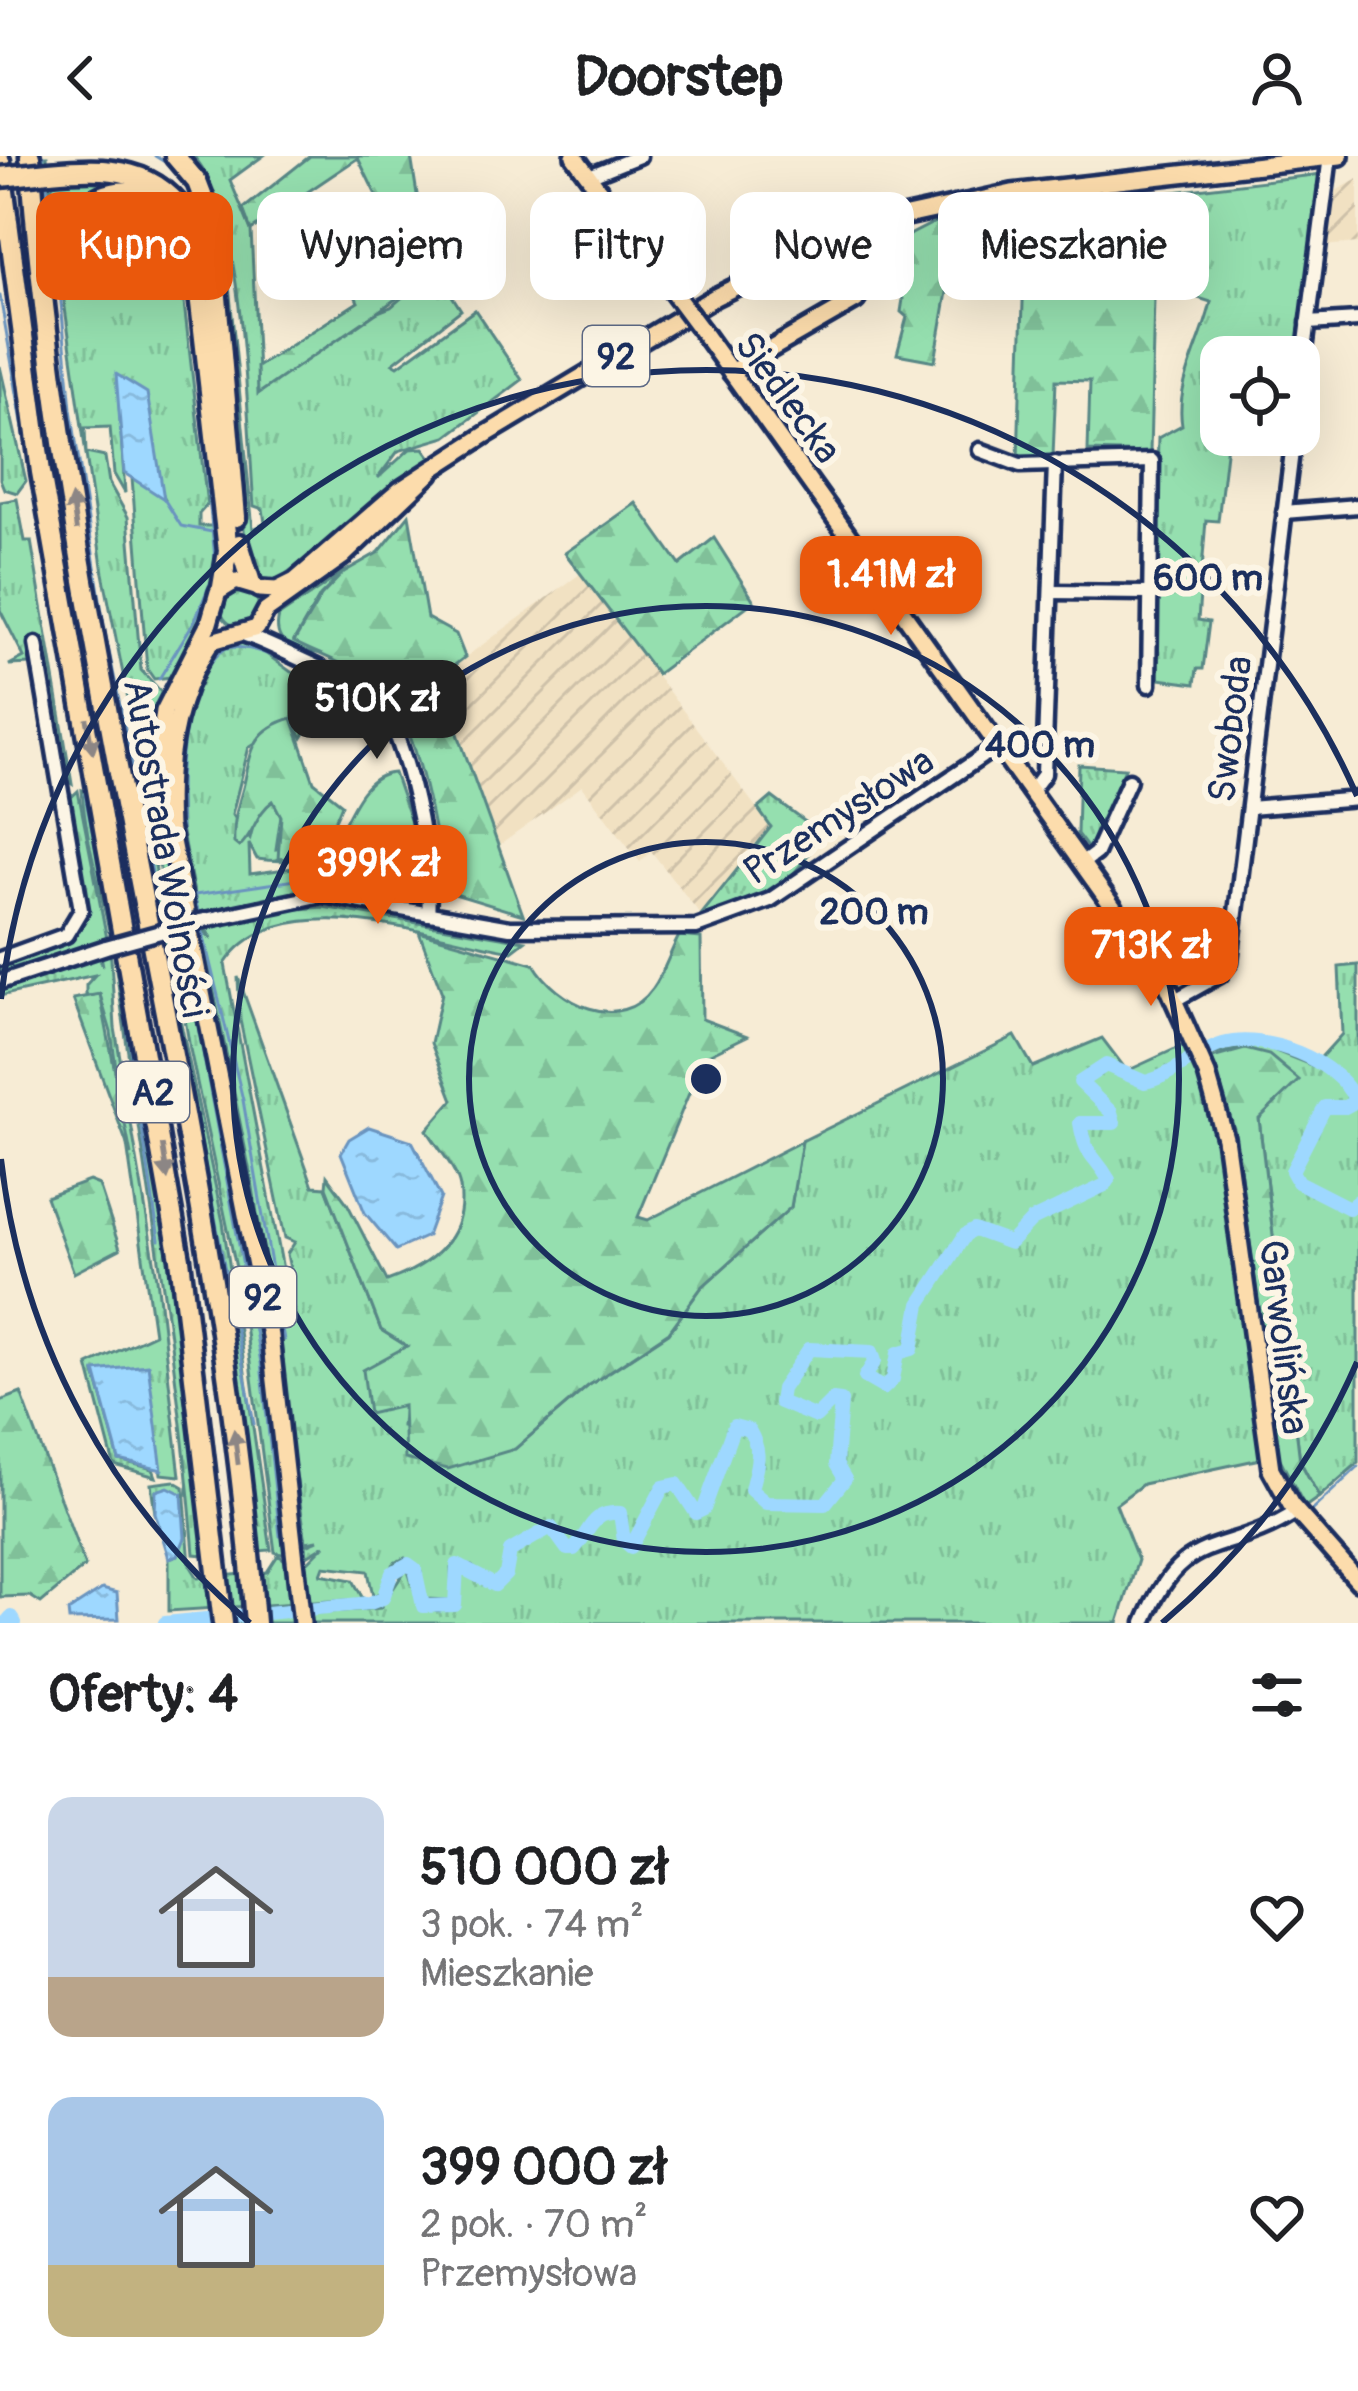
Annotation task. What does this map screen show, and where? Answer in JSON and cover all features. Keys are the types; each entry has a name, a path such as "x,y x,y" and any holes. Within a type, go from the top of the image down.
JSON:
{"highway":[{"path":"175,156 201,192"},
{"path":"0,163 107,158 147,166 183,192"},
{"name":"Autostrada Wolności","path":"0,163 41,472 180,1259 223,1623"},
{"path":"0,177 42,163"},
{"name":"Autostrada Wolności","path":"46,300 80,549 201,1220 255,1623"},
{"path":"208,300 228,551 222,587"},
{"path":"210,300 241,562 255,586"}],"main road":[{"name":"Siedlecka","path":"574,156 1141,940 1191,1034"},
{"name":"92","path":"914,216 1012,193 1340,156"},
{"name":"92","path":"302,1623 266,1314 170,826 158,788 164,711 222,587 236,581 277,590 295,580 400,490 730,291"},
{"path":"731,372 856,300"},
{"name":"92","path":"170,826 171,754 180,704 212,641 256,628 265,613 325,571 430,473"},
{"path":"255,586 265,613"},
{"path":"213,609 217,622 237,633"},
{"name":"Garwolińska","path":"1191,1034 1207,1074 1230,1169 1265,1446 1275,1479 1296,1512 1358,1581"}],"street":[{"path":"589,176 639,156"},
{"path":"1306,336 1330,157"},
{"path":"1308,323 1358,320"},
{"path":"980,450 1020,465 1153,460 1149,686"},
{"name":"Swoboda","path":"1175,1000 1228,965 1292,456"},
{"path":"1031,790 1044,774 1055,463"},
{"path":"1285,512 1358,506"},
{"path":"1051,592 1148,593"},
{"path":"265,613 281,650"},
{"path":"237,633 363,689 386,714 426,839 428,914"},
{"path":"0,959 66,935 81,910 36,644"},
{"name":"Przemysłowa","path":"0,982 106,946 322,895 538,930 696,927 770,900 999,745"},
{"path":"1084,862 1096,853 1129,780"},
{"path":"1249,808 1358,799"},
{"path":"1144,1623 1157,1590 1178,1562 1296,1512"}],"shaded area":[{"path":"1358,179 1358,243 1322,246 1328,195"},
{"path":"580,574 771,827 701,915 651,851 640,862 582,786 497,847 438,677"}],"green space":[{"path":"39,156 47,156 50,192 42,192"},
{"path":"183,156 190,158 212,192 200,192"},
{"path":"193,156 263,156 230,180 251,230 259,393 365,317 399,300 455,300 461,310 393,363 398,366 475,310 522,380 446,437 398,451 378,478 410,449 424,448 432,459 277,581 259,578 246,553 225,300 231,300 253,529 265,523 263,509 254,506 233,264 233,192 214,192"},
{"path":"310,156 411,156 417,192 375,192 358,158 307,192 264,192"},
{"path":"1322,174 1302,336 1200,336 1200,456 1226,456 1218,521 1206,520 1198,620 1209,622 1203,669 1197,669 1195,684 1152,678 1158,438 1182,425 1182,395 1186,379 1211,302 1205,300 1209,300 1209,192 1172,192"},
{"path":"54,177 130,177 148,192 51,192"},
{"path":"257,198 257,226 251,230 243,209"},
{"path":"938,222 938,300 946,300 935,361 897,354 907,317 901,312 903,300 914,300 914,233"},
{"path":"64,300 184,300 207,505 199,514 199,526 220,526 220,577 171,677 154,679 147,669 132,478 164,497 117,375 125,493 114,474 110,427 85,428 86,453 105,457 109,483 128,517 141,670 162,693 153,793 163,837 157,845 103,573"},
{"path":"394,300 258,394 257,367 358,302"},
{"path":"1023,300 1154,300 1150,453 1088,451 1090,381 1056,380 1053,457 1018,460"},
{"path":"0,366 26,481 17,493 4,489 0,479"},
{"path":"17,499 25,541 31,541 72,784 62,777 34,658 31,664 9,665 24,657 0,610 0,502"},
{"path":"636,503 680,565 714,538 754,601 657,674 565,553"},
{"path":"409,515 427,618 456,634 465,657 438,678 523,915 445,891 425,786 398,709 366,677 294,642 321,596 344,572 379,552"},
{"path":"344,572 320,596 294,641 315,653 286,644 278,633 279,616"},
{"path":"240,589 253,595 259,608 253,621 240,627 227,621 221,608 227,595"},
{"path":"250,642 291,672 333,686 302,738 292,719 249,747 232,814 250,838 256,815 273,800 281,815 276,849 322,844 332,835 315,851 307,856 289,861 257,859 249,844 250,874 314,865 351,878 332,866 329,853 362,792 394,773 418,843 424,899 419,904 357,894 285,897 200,916 202,930 212,939 205,928 263,912 323,907 525,941 512,951 402,928 320,920 282,925 250,939 225,964 285,1280 292,1279 287,1254 295,1242 285,1238 240,1020 238,977 313,1186 326,1187 381,1330 408,1347 402,1426 515,1449 588,1386 669,1333 701,1288 791,1207 802,1141 1015,1036 1033,1067 1102,1038 1127,1071 1188,1043 1223,1164 1260,1459 1143,1484 1116,1504 1138,1560 1118,1623 196,1623 380,1608 407,1568 419,1604 437,1612 458,1604 459,1568 498,1588 472,1566 457,1562 451,1568 452,1600 423,1599 421,1571 405,1558 394,1563 381,1592 373,1596 368,1571 324,1566 321,1574 353,1580 363,1599 169,1611 169,1558 178,1555 184,1538 182,1515 156,1492 155,1513 151,1484 174,1481 184,1487 190,1565 198,1578 267,1572 278,1555 288,1562 308,1562 325,1545 307,1556 306,1545 318,1540 306,1542 253,1187 181,828 179,766 188,712 203,664 221,645"},
{"path":"292,718 314,782 342,804 319,843 302,854 278,859 281,816 273,801 239,847 234,843 234,828 256,744 268,729"},
{"path":"1079,765 1125,768 1089,850 1077,834"},
{"path":"82,790 89,793 170,1251 205,1555 194,1554 159,1260 112,947"},
{"path":"78,791 111,959 115,1028 157,1278 180,1476 161,1474 148,1366 95,1372 119,1460 153,1469 156,1477 114,1465 88,1365 154,1334 111,1032 100,995 86,996 86,985 95,975 0,996 0,989 99,957 103,966 101,955 108,953 105,942 0,977 0,963 70,937 85,915 67,801"},
{"path":"772,797 820,833 809,853 773,890 704,919 701,915 771,827 758,809"},
{"path":"157,852 169,862 267,1363 288,1556 275,1552 240,1287 190,1049"},
{"path":"153,853 180,1019 223,1222 271,1550 259,1551 237,1378 147,866"},
{"path":"419,932 534,964 573,1001 607,1011 624,1010 653,988 679,936 701,938 702,1019 747,1036 704,1057 638,1217 648,1220 802,1141 791,1207 701,1288 669,1332 588,1386 515,1449 448,1469 405,1459 403,1406 369,1414 363,1370 407,1346 381,1330 326,1187 327,1176 347,1203 387,1281 431,1258 458,1222 458,1180 427,1130 453,1100 431,1043 442,993"},
{"path":"1358,965 1358,1463 1319,1497 1300,1461 1259,1119 1245,1049 1209,1055 1261,1045 1313,1066 1342,1034 1339,967"},
{"path":"100,994 131,1155 73,999"},
{"path":"1245,1049 1269,1055 1299,1080 1259,1119 1300,1461 1319,1497 1305,1507 1279,1457 1235,1132 1212,1058"},
{"path":"89,1181 99,1185 120,1249 74,1273 46,1197"},
{"path":"21,1393 85,1566 41,1603 30,1596 0,1597 0,1401"}],"water":[{"path":"116,374 147,393 164,499 124,473"},
{"path":"369,1127 412,1141 441,1197 427,1236 396,1250 365,1213 341,1153 349,1139"},
{"path":"148,1365 162,1470 119,1460 95,1371"},
{"path":"168,1487 182,1494 185,1538 178,1555 169,1558 155,1513 156,1491"},
{"path":"102,1589 117,1593 119,1619 69,1620 68,1611"}],"waterway":[{"path":"43,156 44,167"},
{"path":"155,156 168,164"},
{"path":"46,183 48,192"},
{"path":"0,296 83,772"},
{"path":"61,300 71,409 105,632 148,843"},
{"path":"159,679 195,620 216,569 190,300"},
{"path":"164,499 181,526 212,532"},
{"path":"199,915 183,851 181,766 190,710 210,663 226,648 255,650 348,691"},
{"path":"156,706 148,757 158,840"},
{"path":"85,794 113,939"},
{"path":"164,857 178,920"},
{"path":"150,860 160,927"},
{"path":"195,895 309,878 417,902"},
{"path":"201,925 243,1100 284,1340"},
{"path":"180,929 261,1363 280,1536"},
{"path":"162,936 254,1424"},
{"path":"115,949 159,1240"},
{"path":"165,1623 370,1603 383,1598 392,1573 408,1564 415,1569 423,1606 455,1605 457,1565 495,1585 506,1574 510,1551 551,1527 567,1549 574,1549 597,1519 610,1513 620,1513 624,1541 631,1547 663,1487 677,1484 696,1513 704,1509 734,1426 749,1430 754,1439 757,1460 751,1490 766,1503 825,1504 845,1479 836,1464 841,1401 833,1400 816,1417 780,1402 782,1389 809,1349 872,1352 875,1361 865,1377 884,1388 893,1379 898,1353 912,1349 920,1304 965,1235 974,1230 1010,1243 1032,1220 1105,1185 1109,1180 1088,1150 1080,1123 1114,1123 1111,1112 1080,1082 1106,1065 1145,1082 1213,1048 1240,1041 1279,1046 1317,1062 1347,1086 1356,1101 1345,1107 1325,1107 1292,1171 1298,1182 1349,1208 1358,1201"},
{"path":"1310,1512 1358,1467"},
{"path":"6,1623 11,1617 15,1623"}]}
